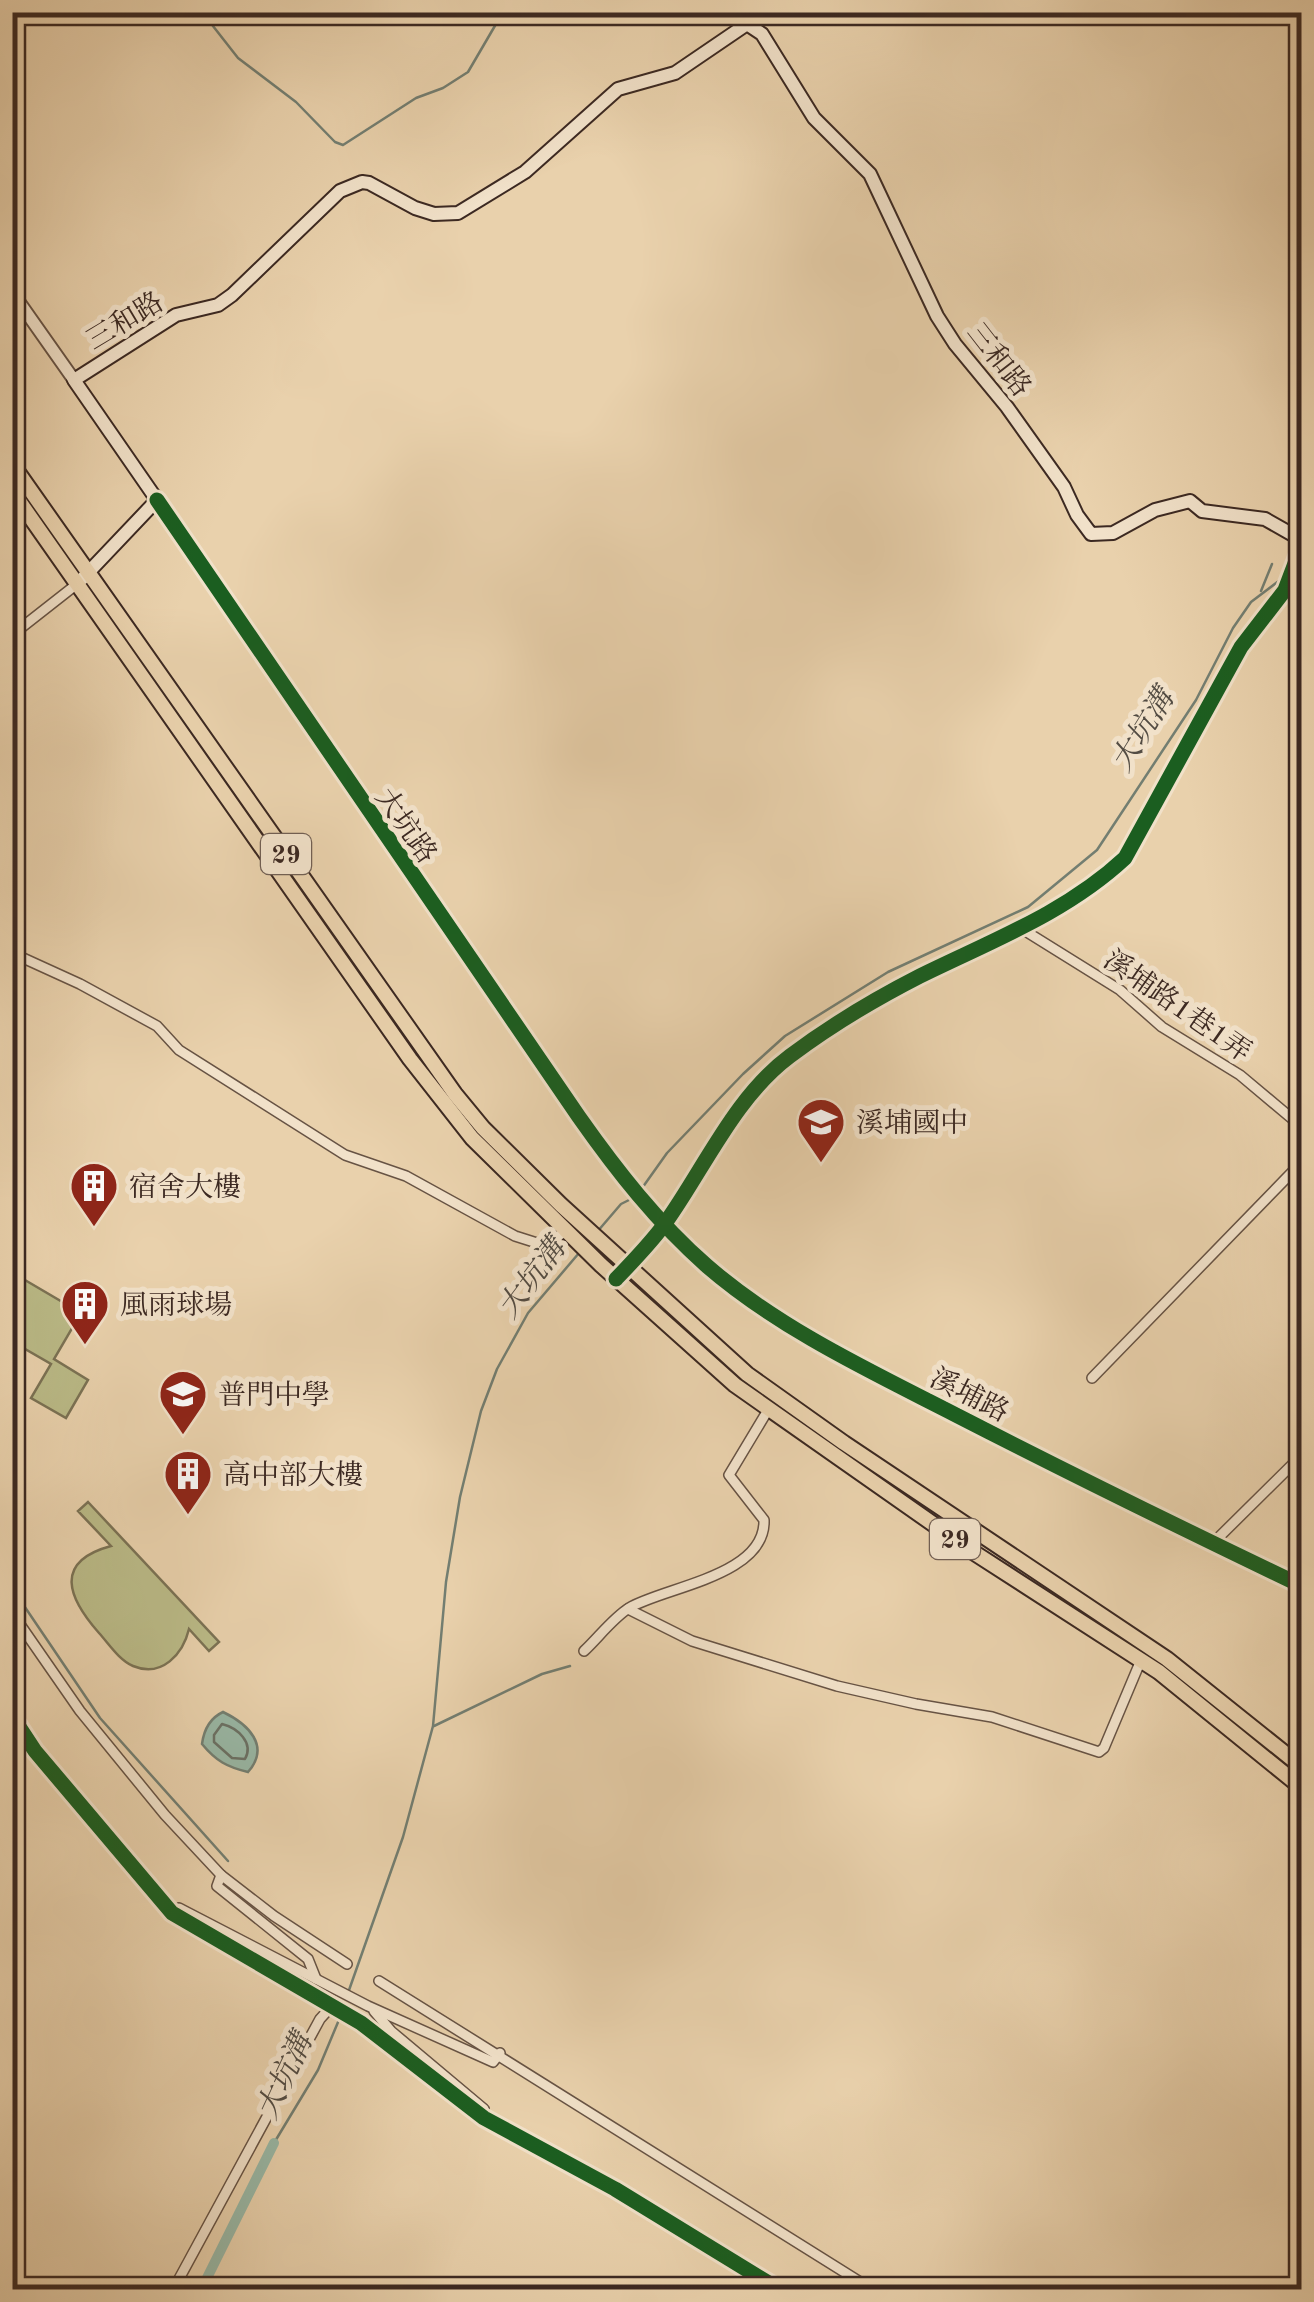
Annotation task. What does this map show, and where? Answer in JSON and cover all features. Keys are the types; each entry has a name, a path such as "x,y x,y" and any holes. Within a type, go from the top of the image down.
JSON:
{"main road":[{"name":"三和路","path":"74,380 176,315 218,305 232,296 340,191 369,183 415,208 434,214 458,213 526,172 618,89 675,73 745,18 776,52 814,118 870,174 954,344 1064,487 1091,534 1113,533 1155,510 1190,500 1202,511 1266,518 1300,546"},
{"name":"大坑路","path":"74,380 157,500"},
{"name":"29","path":"12,464 455,1094 574,1228 601,1265 622,1274 790,1407 1167,1658 1302,1768"},
{"name":"29","path":"12,491 442,1104 472,1138 574,1228 613,1254 622,1274 768,1410 973,1552 1192,1696 1302,1788"},
{"path":"77,584 157,500"}],"street":[{"name":"大坑路","path":"12,292 74,380"},
{"name":"大坑路","path":"157,500 620,1176 645,1203"},
{"path":"622,1274 664,1225 746,1101 786,1059 918,977 1022,929 1100,882 1125,858 1241,647 1285,590 1300,546"},
{"path":"14,631 77,584"},
{"name":"溪埔路1巷1弄","path":"1022,929 1120,990 1162,1027 1240,1075 1302,1127"},
{"path":"12,953 80,984 156,1026 179,1050 345,1155 406,1176 516,1236 537,1243 550,1242 574,1228"},
{"path":"1092,1378 1302,1162"},
{"name":"溪埔路","path":"645,1203 710,1268 818,1342 1026,1451 1302,1586"},
{"path":"584,1651 628,1608 725,1572 758,1542 765,1529 764,1520 729,1476 768,1410"},
{"path":"1214,1542 1302,1455"},
{"path":"628,1608 692,1641 818,1681 992,1717 1099,1752 1141,1660"},
{"path":"12,1612 80,1710 164,1815 222,1876 347,1964"},
{"path":"12,1716 36,1751 172,1913 361,2023 484,2118 615,2188 780,2290"},
{"path":"222,1876 217,1886 308,1959 316,1979"},
{"path":"172,1913 179,1908 368,2006 493,2062 500,2054"},
{"path":"379,1981 873,2290"},
{"path":"368,2006 484,2109 484,2118"},
{"path":"173,2290 320,2019 330,2008"}],"green space":[{"path":"13,1273 81,1313 54,1359 88,1380 66,1418 31,1398 51,1364 13,1342"},
{"path":"88,1502 219,1642 209,1651 189,1629 182,1647 170,1661 143,1669 123,1660 88,1620 74,1595 73,1572 92,1553 111,1546 78,1511"}],"water":[{"path":"223,1712 254,1737 257,1753 248,1772 222,1762 202,1744 208,1725"}],"waterway":[{"path":"202,12 238,58 296,102 335,142 343,145 416,98 443,88 468,72 503,12"},
{"path":"1294,514 1300,478 1296,451 1302,441"},
{"path":"1261,591 1272,564"},
{"name":"大坑溝","path":"640,1191 667,1153 785,1036 888,972 1028,907 1097,850 1196,700 1233,628 1251,602 1284,577"},
{"name":"大坑溝","path":"597,1232 621,1204 635,1197"},
{"name":"大坑溝","path":"348,1993 403,1837 433,1726 446,1582 460,1497 481,1411 497,1369 528,1313 579,1253"},
{"path":"12,1588 100,1718 228,1861"},
{"path":"434,1726 542,1674 570,1666"},
{"name":"大坑溝","path":"274,2143 318,2070 341,2015"},
{"name":"大坑溝","path":"201,2290 274,2143"}],"cycle path":[{"path":"157,500 579,1117 671,1232 735,1289 826,1348 1302,1586"},
{"path":"616,1279 666,1222 737,1112 790,1056 886,994 1053,910 1125,858 1241,647 1285,590 1302,545"},
{"path":"12,1716 35,1751 172,1913 361,2023 484,2118 615,2189 780,2290"}],"place":[{"name":"溪埔國中","path":"821,1164"},
{"name":"宿舍大樓","path":"94,1228"},
{"name":"風雨球場","path":"85,1346"},
{"name":"普門中學","path":"183,1436"},
{"name":"高中部大樓","path":"188,1516"}]}
